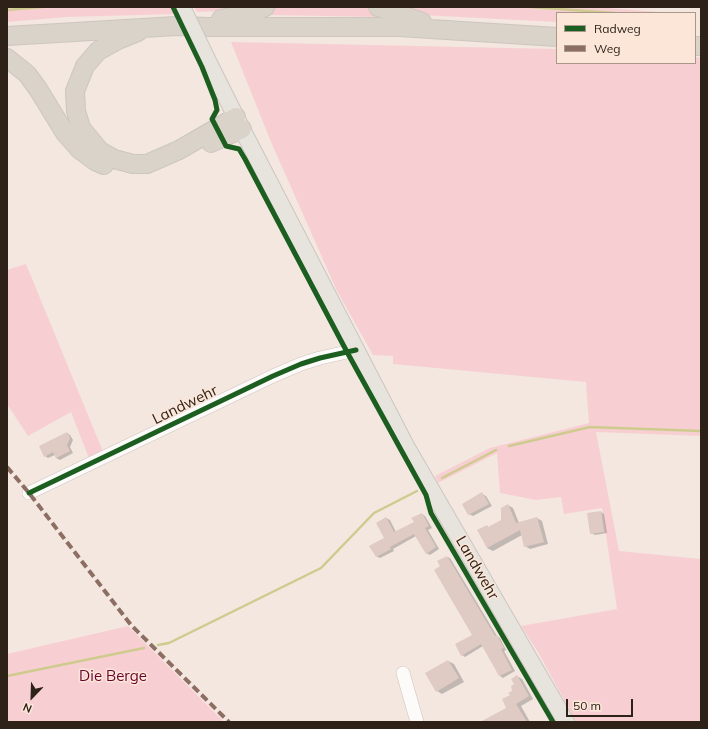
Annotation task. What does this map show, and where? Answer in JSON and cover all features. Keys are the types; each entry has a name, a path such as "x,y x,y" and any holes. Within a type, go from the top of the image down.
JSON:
{"highway":[{"path":"239,123 147,164 133,164 114,159 100,151 81,128 76,111 75,91 85,66 98,51 118,40 138,32 174,31 215,23 255,12 266,7"},
{"path":"378,7 423,22"},
{"path":"7,26 423,22 556,30"},
{"path":"7,36 215,23 399,27 556,37"},
{"path":"7,58 27,74 65,133 79,149 95,161 110,168 124,170 151,169 239,123"}],"main road":[{"name":"Landwehr","path":"182,7 239,123 406,446 566,722"}],"street":[{"name":"Landwehr","path":"29,493 294,367 320,358 356,350"},
{"path":"403,674 417,722"}],"green space":[{"path":"7,7 172,7 175,14 67,17 7,22"},
{"path":"194,7 248,7 227,11 197,12"},
{"path":"274,7 370,7 383,17 267,15 267,11"},
{"path":"390,7 596,7 658,12 556,12 556,22 421,15"},
{"path":"231,42 556,49 556,64 696,64 696,57 701,58 701,436 596,432 619,551 701,559 701,722 576,722 538,652 521,626 617,609 602,508 564,514 561,497 536,500 500,493 497,453 438,483 435,476 490,448 589,423 586,382 393,364 393,356 373,355 337,291 271,142"},
{"path":"26,264 104,454 90,461 71,412 28,436 7,404 7,270"},
{"name":"Die Berge","path":"128,626 224,722 7,722 7,654"}],"building":[{"path":"67,432 70,438 67,445 70,451 56,458 53,452 44,457 39,446"},
{"path":"482,492 489,504 468,515 462,504"},
{"path":"508,504 516,523 537,517 544,542 524,547 520,530 487,548 477,530 487,525 488,527 501,520 501,508"},
{"path":"601,511 604,532 590,534 587,513"},
{"path":"422,513 429,526 425,528 436,547 426,554 414,534 390,547 391,549 376,557 369,546 384,538 376,523 386,517 394,532 414,522 411,518"},
{"path":"447,556 495,636 497,635 504,648 501,649 512,670 499,676 481,644 461,656 455,644 472,635 434,570 440,566 437,561"},
{"path":"448,660 459,678 436,692 425,673"},
{"path":"517,675 529,696 516,704 527,722 480,722 506,708 502,699 510,695 508,693 512,691 511,686 514,684 511,679"}],"waterway":[{"path":"7,10 42,7"},
{"path":"531,7 601,12"},
{"path":"509,446 590,427 701,431"},
{"path":"442,478 496,450"},
{"path":"158,645 169,643 321,568 374,513 417,491"},
{"path":"7,676 144,648"}],"marked path":[{"path":"7,467 29,493 131,625 229,722"}],"cycle path":[{"path":"173,7 202,67 215,100 217,110 212,119 226,146 239,149 245,159 347,352 426,495 431,513 553,722"},
{"path":"29,493 273,376 320,358 356,350"}]}
